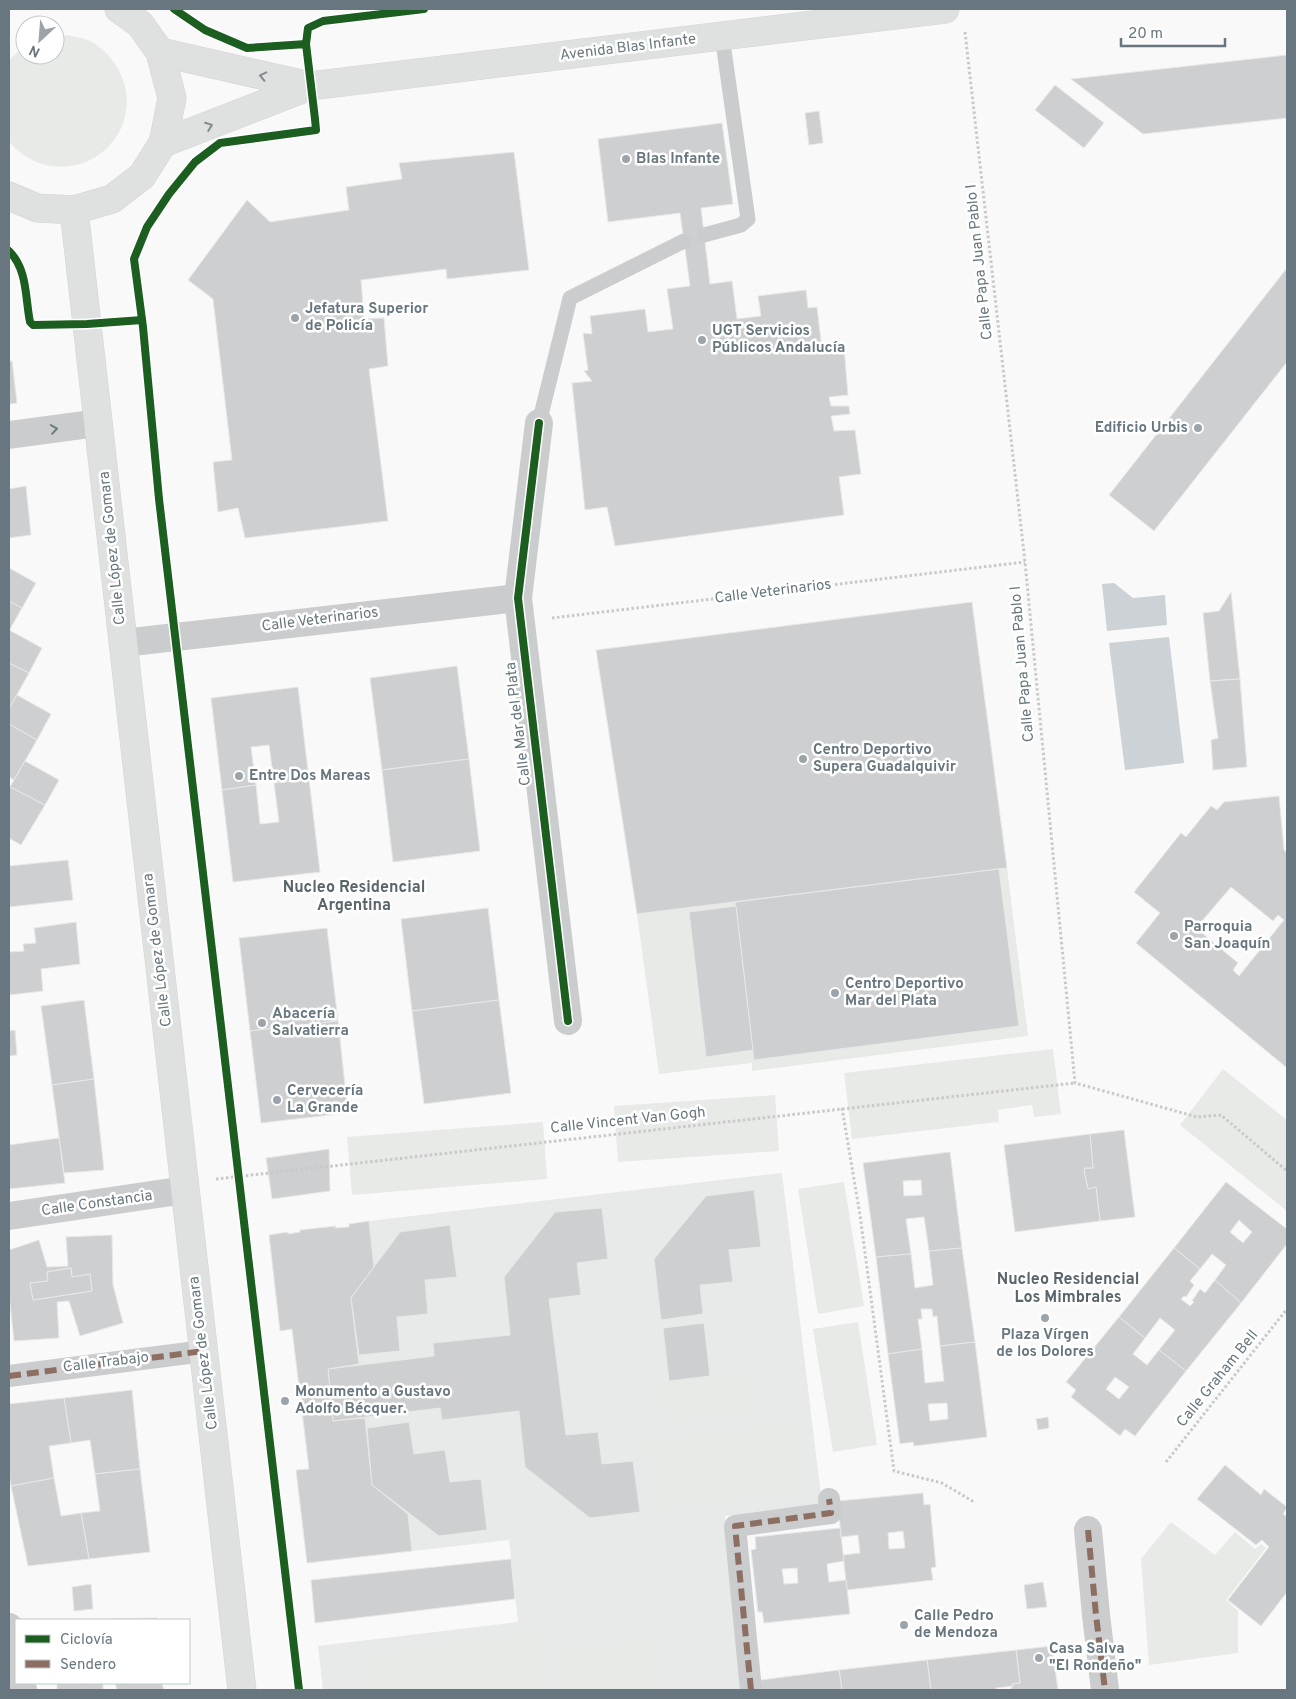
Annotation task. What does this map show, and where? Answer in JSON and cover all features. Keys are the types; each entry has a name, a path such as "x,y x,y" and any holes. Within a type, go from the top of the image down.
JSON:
{"main road":[{"path":"9,196 36,208 74,210 112,199 142,176 163,143 172,98 160,52 140,24 119,9"},
{"name":"Avenida Blas Infante","path":"163,143 310,86 945,9"},
{"name":"Avenida Blas Infante","path":"160,52 310,86"},
{"name":"Calle López de Gomara","path":"74,210 242,1690"}],"street":[{"path":"9,435 98,422"},
{"name":"Calle Mar del Plata","path":"539,423 519,610 568,1021"},
{"name":"Calle Veterinarios","path":"123,643 519,610"},
{"name":"Calle Constancia","path":"9,1216 185,1186"},
{"name":"Calle Trabajo","path":"9,1376 204,1351"},
{"path":"751,1690 735,1526 831,1513 829,1499"},
{"path":"1088,1530 1096,1615 1106,1690"},
{"path":"9,1627 15,1656"}],"lane":[{"path":"704,235 741,225 748,219 722,36"},
{"path":"539,423 570,298 684,241"}],"path":[{"path":"1075,1082 1197,1117 1221,1115 1287,1171"},
{"path":"842,1108 860,1215 894,1471 942,1483 974,1502"},
{"path":"237,1167 239,1186"}],"shaded area":[{"path":"65,35 90,41 110,57 124,84 127,104 123,123 114,140 101,154 84,163 64,167 42,164 32,160 9,141 9,60 15,54 15,65 65,65"},
{"path":"1114,583 1133,598 1165,595 1167,625 1107,631 1102,584"},
{"path":"1169,637 1184,763 1125,770 1109,643"},
{"name":"Centro Deportivo Mar del Plata","path":"1007,868 1028,1036 752,1071 752,1063 659,1074 637,914"},
{"path":"1053,1049 1061,1114 1034,1117 1032,1105 998,1110 999,1122 852,1139 844,1073"},
{"path":"1223,1069 1287,1120 1287,1211 1180,1125"},
{"path":"775,1095 779,1151 618,1162 614,1106"},
{"path":"543,1122 547,1179 352,1195 347,1137"},
{"path":"782,1173 822,1504 725,1516 745,1690 323,1690 318,1646 518,1622 509,1540 307,1563 296,1470 309,1469 292,1329 280,1331 269,1235 288,1232 288,1234 300,1232 300,1230 335,1226 336,1228 349,1227 349,1224 369,1221"},
{"path":"844,1182 864,1306 818,1314 798,1189"},
{"path":"858,1322 877,1445 833,1452 813,1329"},
{"path":"749,1373 755,1413 663,1424 659,1384"},
{"path":"802,1419 811,1492 652,1512 643,1440"},
{"path":"1171,1522 1215,1555 1235,1532 1255,1549 1261,1544 1266,1548 1226,1600 1238,1611 1238,1653 1149,1665 1141,1559"},
{"path":"541,1629 544,1690 366,1690 364,1655"},
{"path":"655,1638 661,1690 556,1690 551,1650"}],"building":[{"path":"1287,55 1287,118 1143,134 1071,79"},
{"path":"1055,85 1104,123 1084,148 1035,110"},
{"path":"819,111 823,143 809,145 805,113"},
{"name":"UGT Servicios Públicos Andalucía","path":"722,123 733,204 701,208 710,284 732,281 737,319 761,316 758,296 806,290 808,308 817,307 822,349 844,347 848,395 829,397 831,406 849,406 850,414 831,416 834,431 855,430 861,474 839,477 844,515 615,546 607,507 585,510 572,383 592,381 584,371 588,370 583,333 592,334 590,316 645,309 648,332 673,329 667,289 690,286 680,213 608,222 598,139"},
{"path":"514,152 529,270 447,279 446,269 361,280 364,319 384,318 388,366 369,369 388,521 245,538 238,508 218,512 213,462 232,460 213,299 188,280 247,200 270,222 349,210 346,187 402,179 399,163"},
{"name":"Edificio Urbis","path":"1287,268 1287,362 1154,531 1109,495"},
{"path":"9,361 12,361 17,403 9,404"},
{"path":"26,486 31,535 9,538 9,489"},
{"path":"9,568 36,583 22,608 9,601"},
{"path":"1231,592 1240,679 1210,681 1203,613 1219,611"},
{"path":"9,601 22,608 9,631"},
{"name":"Centro Deportivo Supera Guadalquivir","path":"972,602 1007,868 637,914 596,650"},
{"path":"9,630 42,648 29,673 9,663"},
{"path":"9,663 29,673 9,709"},
{"path":"457,666 469,759 382,770 370,678"},
{"path":"1240,679 1247,767 1213,770 1211,740 1218,738 1210,681"},
{"path":"298,687 309,779 274,783 269,745 251,747 256,785 222,790 211,698"},
{"path":"17,695 51,714 37,740 9,724 9,709"},
{"path":"9,724 37,740 14,780 9,777"},
{"path":"469,759 480,851 393,862 382,770"},
{"path":"25,761 59,780 45,805 10,787"},
{"path":"309,779 320,872 233,882 222,790 256,785 260,824 279,822 274,783"},
{"path":"10,787 45,805 21,845 9,838"},
{"name":"Parroquia San Joaquín","path":"1279,796 1284,850 1287,853 1287,1068 1136,943 1160,913 1134,892 1181,833 1186,837 1211,806 1217,810 1224,802","holes":["1231,887 1273,921 1278,915 1284,920 1239,976 1233,970 1238,963 1196,928"]},
{"path":"68,860 73,900 9,907 9,866"},
{"name":"Centro Deportivo Mar del Plata","path":"999,869 1019,1026 754,1060 735,902"},
{"path":"736,906 753,1050 706,1057 689,912"},
{"path":"488,908 499,1000 412,1011 401,919"},
{"path":"76,922 80,964 41,969 43,991 9,995 9,952 24,951 23,944 36,943 34,928"},
{"path":"327,928 338,1021 250,1031 239,938"},
{"path":"84,1000 94,1079 52,1085 41,1006"},
{"path":"499,1000 511,1093 424,1104 412,1011"},
{"path":"338,1021 348,1113 261,1123 250,1031"},
{"path":"15,1030 17,1055 9,1056 9,1031"},
{"path":"94,1079 104,1170 64,1173 52,1085"},
{"path":"1124,1130 1135,1217 1100,1221 1096,1187 1088,1189 1084,1171 1085,1168 1093,1168 1090,1134"},
{"path":"1090,1134 1093,1168 1085,1168 1084,1171 1088,1189 1096,1187 1100,1221 1015,1232 1004,1145"},
{"path":"59,1138 65,1183 9,1189 9,1145"},
{"path":"329,1149 330,1191 272,1199 266,1158"},
{"path":"950,1152 962,1248 929,1251 924,1217 906,1219 911,1254 876,1257 863,1163","holes":["921,1180 922,1195 904,1196 903,1181"]},
{"path":"1226,1182 1287,1229 1287,1244 1241,1303 1215,1280 1226,1265 1212,1254 1200,1269 1174,1248","holes":["1239,1220 1252,1232 1243,1243 1230,1232"]},
{"path":"754,1190 761,1247 729,1250 733,1282 700,1285 703,1314 661,1320 654,1259 706,1196"},
{"path":"602,1208 608,1259 577,1263 581,1295 549,1299 566,1435 598,1432 602,1464 633,1461 640,1512 590,1518 525,1467 519,1411 442,1420 440,1408 333,1421 328,1369 434,1356 433,1343 510,1335 504,1277 555,1212"},
{"path":"369,1221 374,1267 351,1298 359,1364 328,1369 333,1421 365,1418 372,1485 408,1514 412,1551 307,1563 296,1470 309,1469 292,1329 280,1331 269,1235 288,1232 288,1234 300,1232 300,1230 336,1226 335,1228 349,1227 349,1224"},
{"path":"450,1225 457,1277 425,1280 428,1314 397,1317 400,1351 359,1355 351,1298 400,1232"},
{"path":"112,1235 113,1285 123,1323 80,1336 69,1301 57,1302 59,1338 14,1341 9,1294 9,1250 39,1240 47,1267 68,1266 66,1237","holes":["71,1268 72,1277 90,1274 92,1291 33,1300 30,1283 48,1281 47,1272"]},
{"path":"962,1248 975,1342 940,1346 937,1316 933,1317 932,1309 921,1309 922,1319 918,1319 922,1349 888,1354 876,1257 911,1254 915,1288 933,1285 929,1251"},
{"path":"1174,1248 1200,1269 1190,1281 1194,1285 1186,1297 1184,1296 1181,1299 1190,1306 1200,1289 1205,1293 1215,1280 1241,1303 1186,1371 1159,1350 1175,1330 1160,1318 1145,1338 1119,1317"},
{"path":"71,1268 72,1277 90,1274 92,1291 33,1300 30,1283 48,1281 47,1272"},
{"path":"1119,1317 1145,1338 1133,1354 1147,1365 1159,1350 1186,1371 1135,1436 1125,1429 1120,1436 1071,1397 1076,1390 1066,1382","holes":["1115,1377 1129,1387 1119,1399 1106,1389"]},
{"path":"704,1323 710,1376 669,1381 663,1328"},
{"path":"975,1342 987,1437 914,1446 913,1442 900,1444 888,1354 922,1349 925,1383 944,1381 940,1346","holes":["947,1403 948,1419 930,1421 928,1404"]},
{"path":"132,1390 140,1469 95,1474 90,1440 71,1443 64,1398"},
{"path":"64,1398 71,1443 49,1446 54,1478 11,1486 9,1474 9,1404"},
{"path":"1048,1417 1049,1428 1038,1430 1036,1419"},
{"path":"409,1422 414,1454 445,1450 450,1482 481,1479 487,1530 439,1536 372,1485 367,1428"},
{"path":"1225,1465 1261,1495 1264,1489 1287,1507 1283,1514 1287,1517 1287,1592 1261,1626 1228,1600 1269,1547 1262,1540 1256,1545 1197,1499"},
{"path":"140,1469 150,1552 89,1559 81,1513 100,1511 95,1474"},
{"path":"54,1478 61,1516 81,1513 89,1559 28,1566 11,1486"},
{"path":"923,1493 924,1505 930,1504 936,1567 931,1568 933,1580 847,1590 843,1555 860,1553 858,1535 841,1537 838,1501","holes":["903,1531 905,1548 889,1549 888,1533"]},
{"path":"840,1528 844,1561 827,1564 829,1582 846,1580 850,1614 764,1623 762,1612 758,1612 751,1550 756,1549 755,1537","holes":["797,1568 798,1583 784,1584 782,1569"]},
{"path":"511,1559 515,1599 315,1623 311,1580"},
{"path":"1043,1582 1047,1607 1027,1609 1024,1585"},
{"path":"91,1584 93,1609 74,1611 72,1587"},
{"path":"157,1618 157,1619 112,1619"},
{"path":"1052,1646 1058,1690 1011,1690 1012,1684 1020,1683 1016,1650"},
{"path":"1016,1650 1020,1683 1012,1684 1013,1686 996,1688 996,1690 931,1690 927,1660"},
{"path":"927,1660 931,1690 842,1690 839,1670"},
{"path":"839,1670 842,1690 755,1690 753,1681"},
{"path":"57,1684 103,1684 103,1690 57,1690"},
{"path":"115,1684 162,1684 164,1690 117,1690"}],"marked path":[{"path":"9,1376 204,1351"},
{"path":"751,1690 735,1526 831,1513 829,1499"},
{"path":"1088,1530 1105,1690"}],"cycle path":[{"path":"174,9 205,30 247,48 306,44 316,130 220,143 195,162 169,194 147,227 134,259 143,327 159,499 299,1690"},
{"path":"306,44 308,28 323,21 424,9"},
{"path":"9,251 23,275 30,322 33,325 142,320"},
{"path":"539,423 518,598 568,1021"}],"place":[{"name":"Blas Infante","path":"626,159"},
{"name":"Jefatura Superior de Policía","path":"295,318"},
{"name":"UGT Servicios Públicos Andalucía","path":"702,340"},
{"name":"Edificio Urbis","path":"1198,428"},
{"name":"Centro Deportivo Supera Guadalquivir","path":"803,759"},
{"name":"Entre Dos Mareas","path":"239,776"},
{"name":"Parroquia San Joaquín","path":"1174,936"},
{"name":"Centro Deportivo Mar del Plata","path":"835,993"},
{"name":"Abacería Salvatierra","path":"262,1023"},
{"name":"Cervecería La Grande","path":"277,1100"},
{"name":"Plaza Vírgen de los Dolores","path":"1045,1318"},
{"name":"Monumento a Gustavo Adolfo Bécquer.","path":"285,1401"},
{"name":"Calle Pedro de Mendoza","path":"904,1625"},
{"name":"Casa Salva \"El Rondeño\"","path":"1039,1658"}],"district":[{"name":"Nucleo Residencial Argentina","path":"354,897"},
{"name":"Nucleo Residencial Los Mimbrales","path":"1068,1289"}]}
